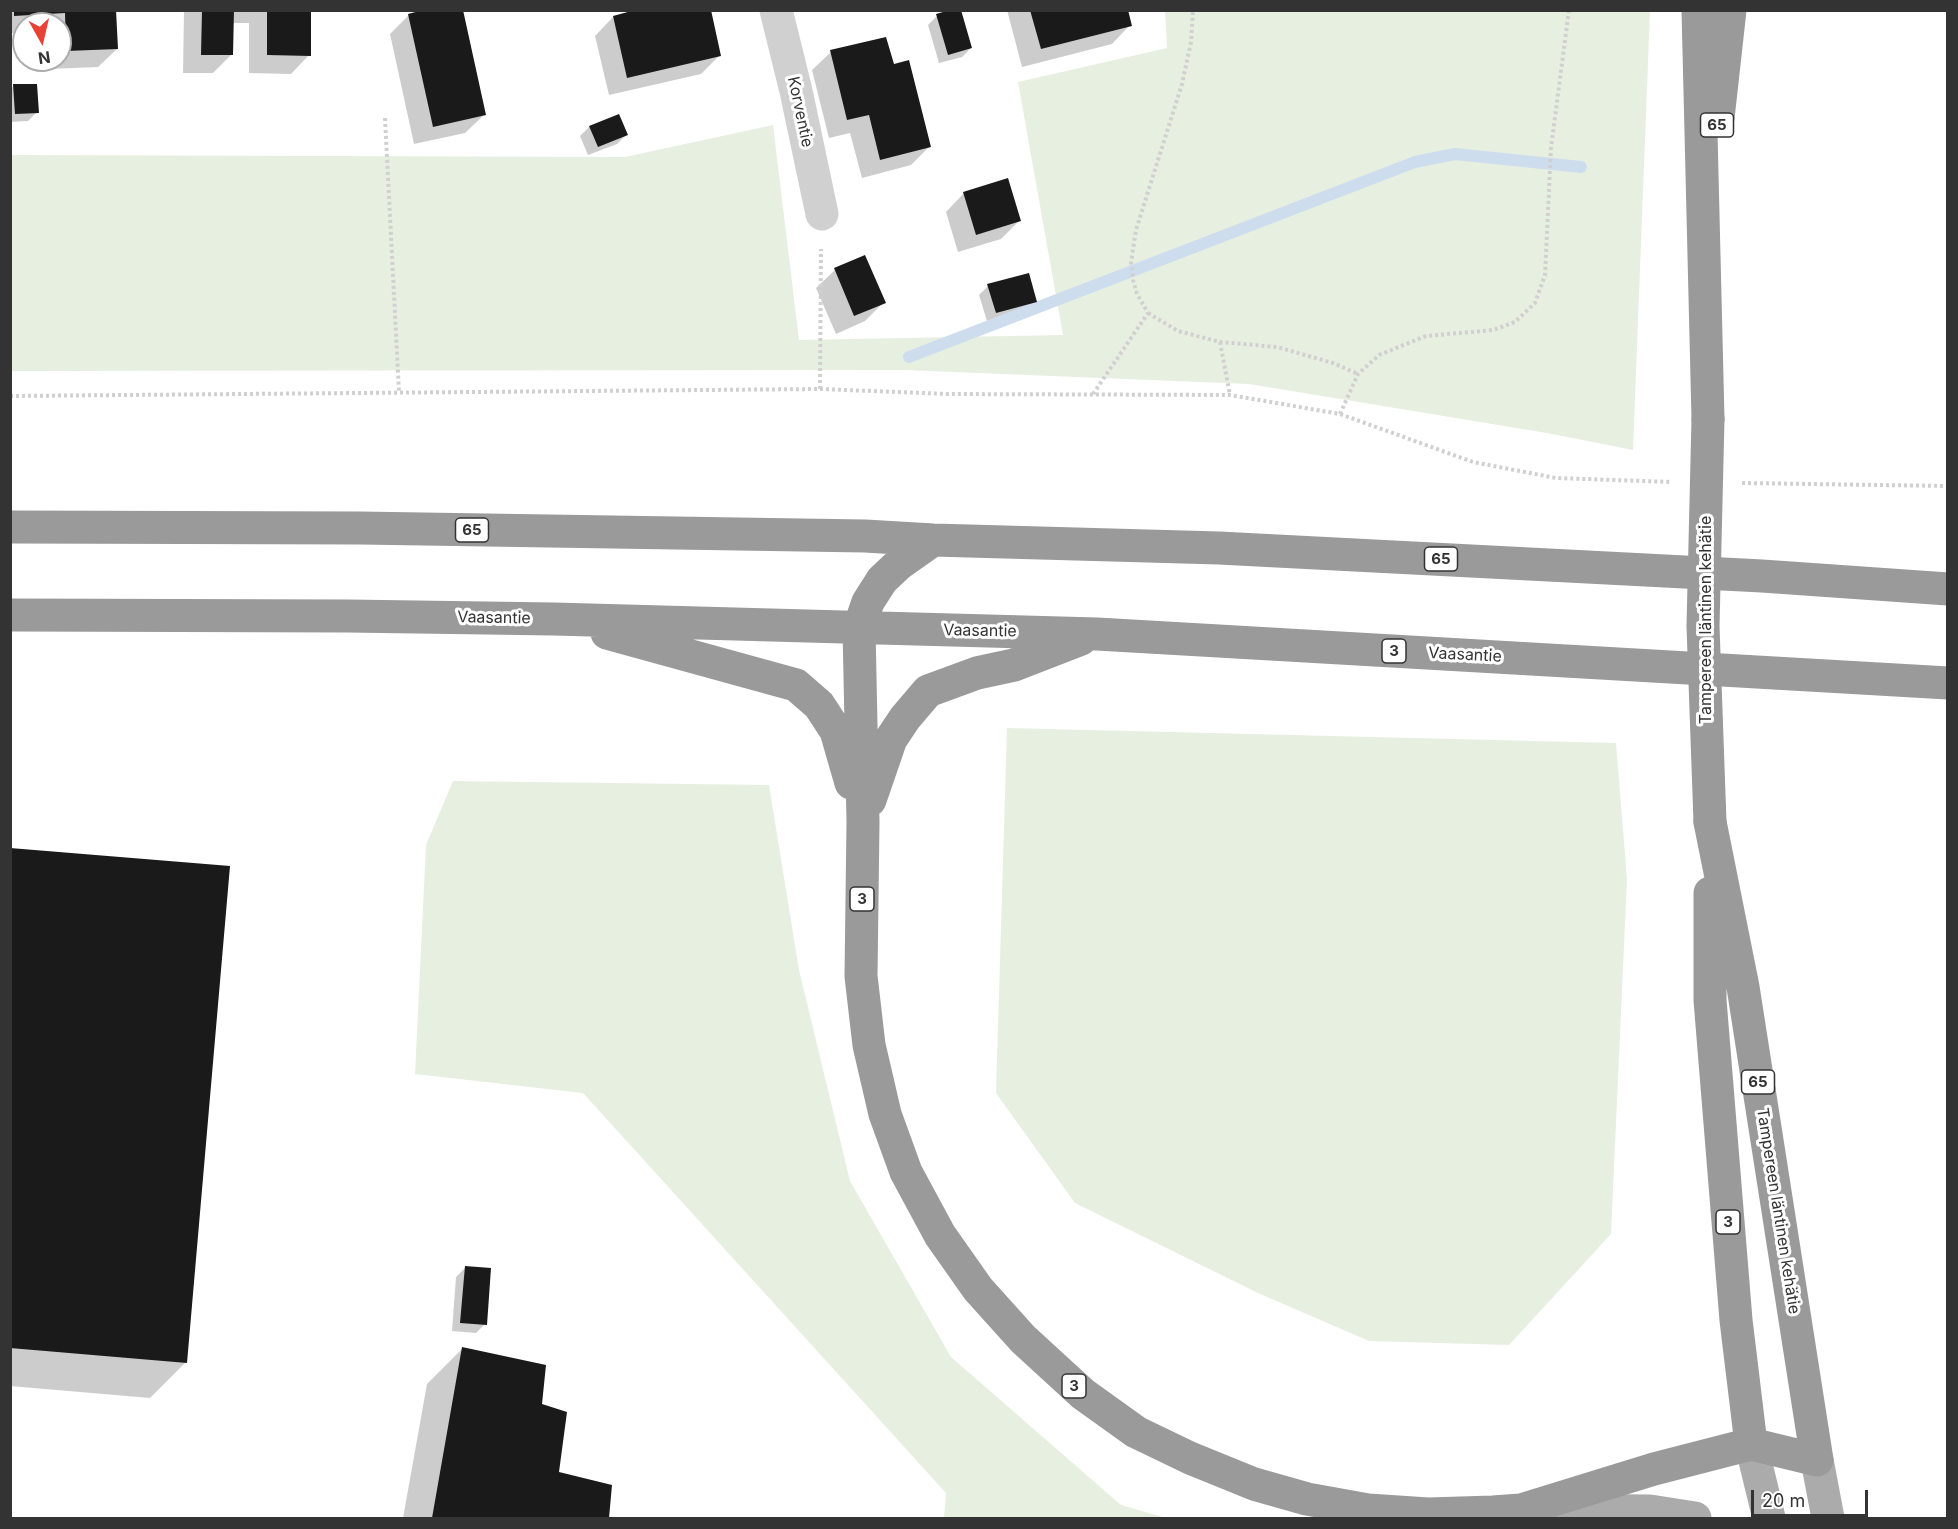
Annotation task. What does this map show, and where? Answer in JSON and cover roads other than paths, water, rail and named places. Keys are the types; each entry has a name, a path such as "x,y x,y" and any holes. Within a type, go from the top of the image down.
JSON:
{"highway":[{"name":"3","path":"1698,10 1704,239"},
{"name":"65","path":"1704,239 1730,10"},
{"name":"Tampereen läntinen kehätie","path":"1704,239 1708,419 1703,626 1710,822 1710,1000 1736,1320 1751,1444"},
{"name":"65","path":"10,527 383,529 865,536 1219,548 1762,576 1947,589"},
{"path":"863,822 859,628 868,602 882,580 899,564 933,540"},
{"name":"Vaasantie","path":"10,615 554,619 1097,634 1947,683"},
{"path":"554,619 796,685 819,705 836,731 863,822"},
{"name":"3","path":"1097,634 1014,665 977,673 928,691 904,718 891,739 863,822 861,976 869,1045 885,1114 906,1172 940,1235 978,1289 1023,1340 1083,1394 1136,1432 1190,1458 1254,1484 1307,1498 1368,1510 1428,1514 1521,1510 1654,1469 1751,1444 1817,1460"},
{"name":"Tampereen läntinen kehätie","path":"1710,822 1743,987 1817,1460"}],"main road":[{"path":"1751,1444 1769,1518"},
{"name":"65","path":"1817,1460 1828,1518"},
{"path":"1521,1510 1650,1511 1695,1518"}],"street":[{"name":"Korventie","path":"776,10 822,214"}],"waterway":[{"path":"909,357 1415,162 1455,154 1581,167"}]}
